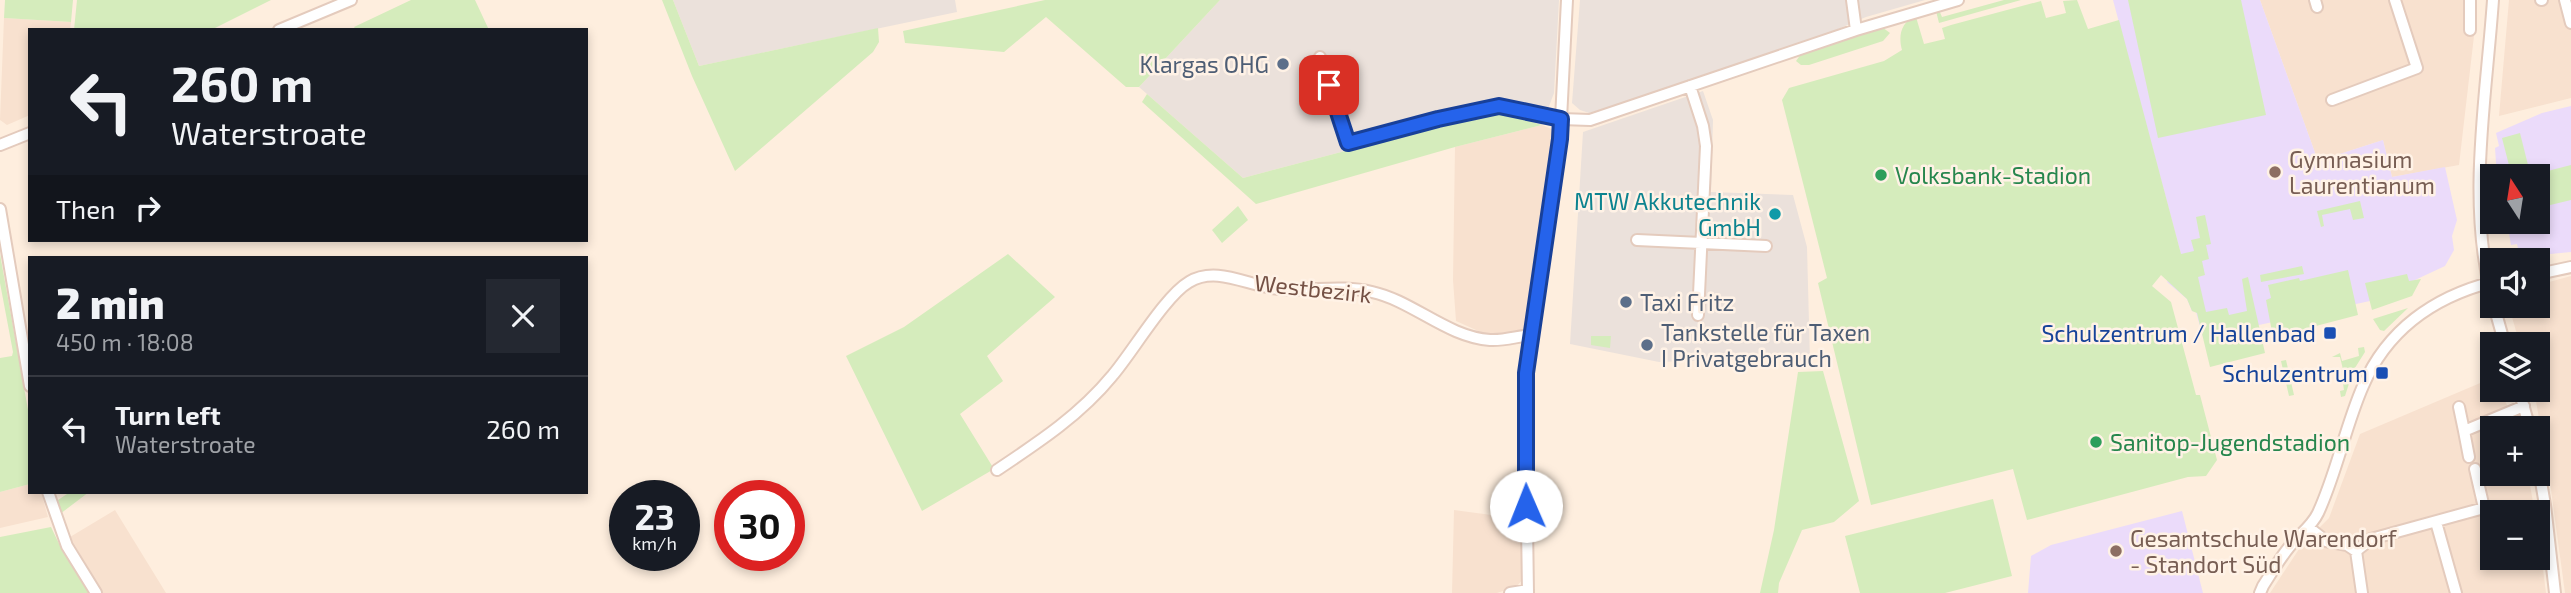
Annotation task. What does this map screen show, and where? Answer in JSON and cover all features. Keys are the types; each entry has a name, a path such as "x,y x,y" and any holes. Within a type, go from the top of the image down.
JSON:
{"street":[{"path":"284,28 351,0"},
{"path":"1510,593 1528,592 1524,399 1560,139 1567,0"},
{"path":"1852,0 1856,30"},
{"path":"1320,57 1348,143 1499,106 1561,119 1590,120 1856,30 1958,0"},
{"path":"2332,100 2417,68 2395,0"},
{"path":"2470,0 2470,30"},
{"path":"2482,248 2478,185 2493,0"},
{"path":"2565,0 2571,23"},
{"path":"1690,86 1705,134 1698,315"},
{"path":"0,145 28,134"},
{"path":"0,209 28,374"},
{"path":"1637,240 1766,246"},
{"path":"2550,271 2571,267"},
{"name":"Westbezirk","path":"997,470 1070,419 1111,378 1172,297 1189,282 1201,277 1227,276 1273,288 1335,288 1372,292 1389,297 1472,337 1499,340 1532,335"},
{"path":"2260,593 2291,545 2316,517 2362,388 2391,341 2420,314 2439,301 2480,285"},
{"path":"2523,402 2526,416"},
{"path":"2459,407 2469,457"},
{"path":"2464,431 2524,407"},
{"path":"2356,551 2371,539 2484,509 2475,469"},
{"path":"2542,486 2555,593"},
{"path":"49,494 67,546 96,593"},
{"path":"2436,522 2456,593"},
{"path":"2308,527 2326,541 2347,545 2356,551 2362,593"}],"shaded area":[{"path":"673,0 955,0 957,12 699,66"},
{"path":"1220,0 1559,0 1554,93 1542,125 1502,113 1440,126 1243,178 1139,87"},
{"path":"1580,0 1925,0 1866,17 1773,57 1589,113 1572,103"},
{"name":"Gymnasium Laurentianum","path":"2113,0 2260,0 2318,161 2383,140 2392,177 2445,167 2457,220 2452,236 2454,250 2445,266 2370,301 2203,337 2196,312 2192,311 2187,299 2167,282 2183,262"},
{"path":"2260,0 2475,0 2474,36 2459,165 2392,177 2383,140 2318,161"},
{"path":"2509,0 2571,0 2571,98 2499,116"},
{"path":"4,18 71,22 70,28 28,28 28,116 7,125 0,120"},
{"path":"1703,91 1713,120 1711,192 1793,195 1807,247 1810,361 1767,358 1659,362 1570,344 1583,132"},
{"path":"2571,106 2571,252 2550,254 2550,248 2518,248 2517,244 2511,245 2509,234 2550,234 2550,164 2496,164 2495,148 2499,146 2496,133 2542,113"},
{"path":"1542,125 1554,130 1529,328 1506,336 1485,334 1456,321 1453,280 1455,147"},
{"path":"2571,276 2571,593 2565,593 2550,482 2550,416 2539,416 2536,402 2550,402 2550,332 2516,332 2512,318 2550,318 2550,282"},
{"path":"2480,383 2480,402 2506,402 2512,416 2480,416 2480,486 2530,486 2533,500 2480,500 2480,570 2543,570 2546,593 2270,593 2301,546 2329,518 2360,434"},
{"path":"28,485 28,494 42,494 48,517 0,528 0,492"},
{"path":"115,510 166,593 103,593 70,537"},
{"path":"1454,510 1521,519 1523,579 1517,586 1497,593 1452,593"},
{"name":"Gesamtschule Warendorf - Standort Süd","path":"2182,511 2203,593 2028,593 2031,556 2051,545"}],"green space":[{"path":"5,0 73,0 71,22 4,18"},
{"path":"77,0 271,0 215,28 74,28"},
{"path":"411,0 475,0 488,28 355,28"},
{"path":"662,0 673,0 699,66 878,28 879,42 873,52 735,171 692,76"},
{"path":"1045,0 1220,0 1139,87 1126,87 1046,17 1004,52 905,43 903,31"},
{"path":"2004,0 2021,0 1939,23 1936,11 1939,10 1942,17"},
{"path":"2077,0 2088,29 2119,20 2181,254 2194,251 2191,240 2200,238 2196,217 2205,215 2211,244 2206,245 2209,259 2202,261 2205,275 2198,277 2206,312 2227,308 2229,315 2247,311 2242,279 2248,277 2265,353 2210,367 2197,313 2192,311 2187,299 2161,275 2152,286 2171,302 2217,460 2206,476 2188,477 2027,520 2013,469 1871,505 1818,283 1827,278 1782,100 1789,88 1884,61 1902,50 1902,30 1907,22 1916,17 1924,44 1945,39 1942,28 1951,25 2041,1 2046,18 2066,13 2063,1"},
{"path":"2128,0 2241,0 2266,115 2158,138"},
{"path":"1882,27 1890,33 1883,41 1809,65 1801,65 1796,61 1801,54"},
{"path":"1147,94 1243,178 1440,126 1502,113 1542,125 1256,204 1142,102"},
{"path":"2520,133 2528,164 2509,164 2502,138"},
{"path":"2571,165 2571,200 2550,205 2550,170"},
{"path":"2360,201 2364,218 2353,220 2350,209 2322,215 2324,226 2321,227 2317,211"},
{"path":"1238,206 1248,220 1222,243 1212,230"},
{"path":"0,254 28,410 28,485 0,492 0,358 12,356 13,352 0,283"},
{"path":"1008,254 1055,297 987,356 1003,381 960,414 994,469 922,511 846,356 904,327"},
{"path":"2302,266 2304,274 2261,282 2260,275"},
{"path":"2348,270 2358,315 2273,337 2266,300 2271,298 2268,285"},
{"path":"2407,274 2409,281 2421,279 2412,296 2372,310 2365,283"},
{"path":"2408,308 2384,331 2380,330 2373,319"},
{"path":"1591,336 1611,336 1610,348 1591,345"},
{"path":"2364,347 2365,352 2353,371 2345,396 2341,397 2340,391 2344,390 2343,383 2346,382 2340,357 2332,357 2340,353 2342,361 2359,356 2358,348"},
{"path":"2286,360 2294,395 2289,396 2281,361"},
{"path":"1823,371 1859,501 1834,522 1802,530 1779,583 1778,593 1760,593 1774,530 1798,372"},
{"path":"67,494 86,494 60,514 58,500"},
{"path":"1993,499 2012,576 1945,593 1860,593 1845,536"},
{"path":"51,527 63,552 90,593 0,593 0,537"}],"place":[{"name":"Klargas OHG","path":"1283,64"},
{"name":"Gymnasium Laurentianum","path":"2275,172"},
{"name":"Volksbank-Stadion","path":"1881,175"},
{"name":"MTW Akkutechnik GmbH","path":"1775,214"},
{"name":"Taxi Fritz","path":"1626,302"},
{"name":"Schulzentrum / Hallenbad","path":"2330,333"},
{"name":"Tankstelle für Taxen I Privatgebrauch","path":"1647,345"},
{"name":"Schulzentrum","path":"2382,373"},
{"name":"Sanitop-Jugendstadion","path":"2096,442"},
{"name":"Gesamtschule Warendorf - Standort Süd","path":"2116,551"}],"route":[{"path":"1329,85 1348,143 1499,106 1561,119 1525,385 1526,506"}]}
